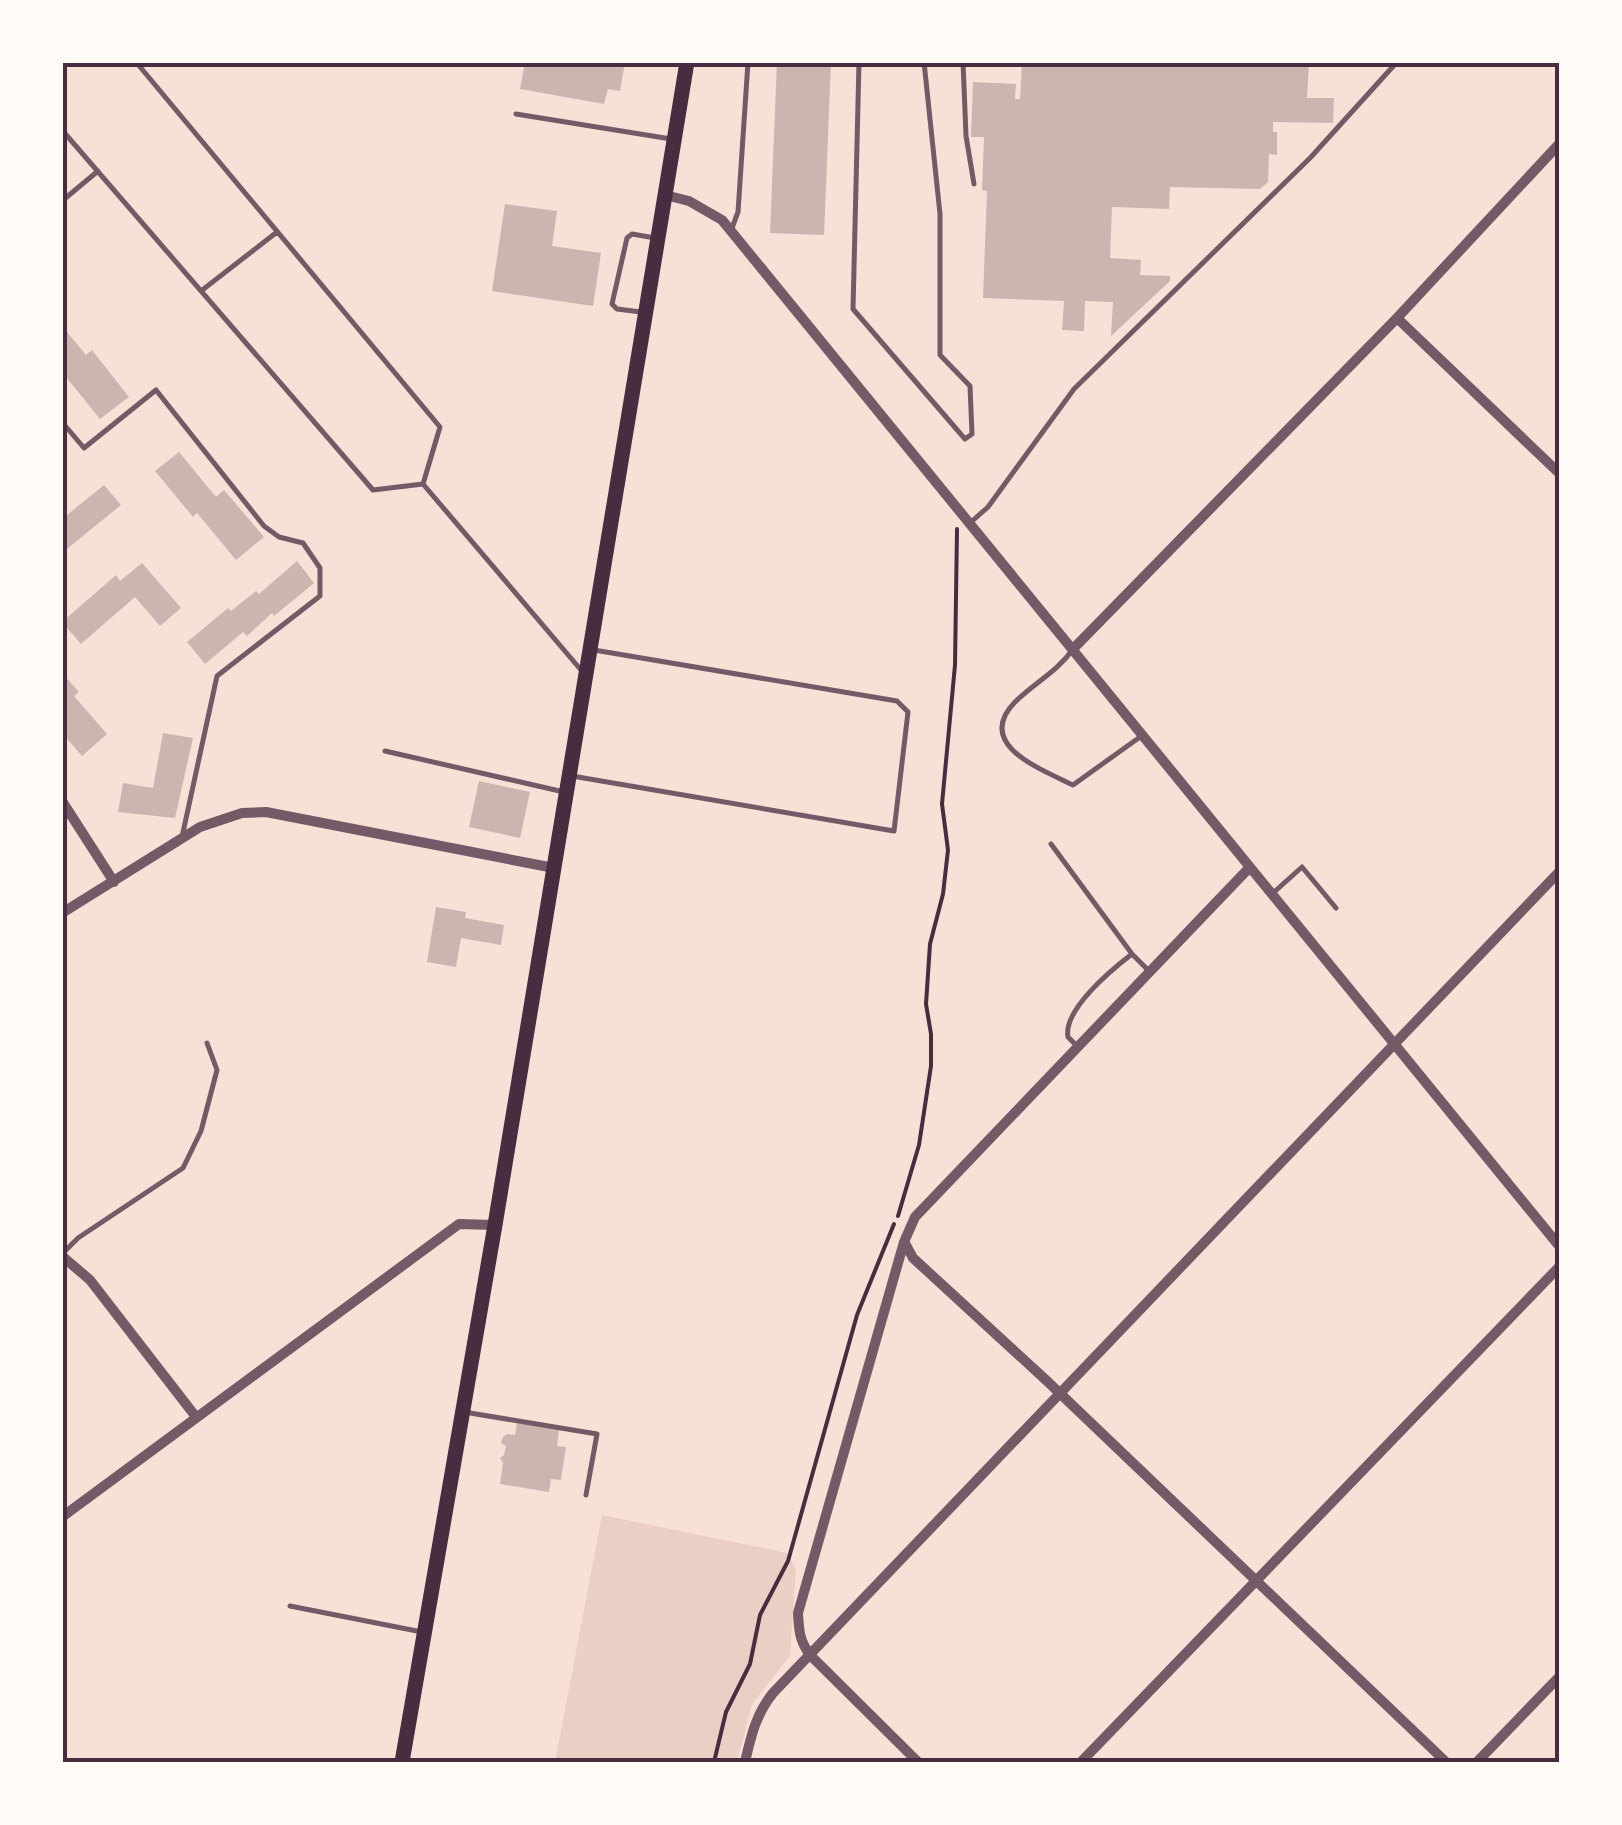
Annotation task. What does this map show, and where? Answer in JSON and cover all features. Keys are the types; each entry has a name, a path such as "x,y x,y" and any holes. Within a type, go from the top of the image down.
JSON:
{"main road":[{"path":"402,1762 495,1225 686,62"}],"street":[{"path":"1072,649 1397,318 1560,143"},
{"path":"665,196 706,208 730,230 1560,1247"},
{"path":"1397,318 1560,474"},
{"path":"62,802 114,882"},
{"path":"62,914 219,818 266,812 554,868"},
{"path":"918,1762 810,1655 800,1641 798,1612 904,1242 915,1217 1250,867"},
{"path":"745,1762 761,1708 1560,871"},
{"path":"62,1517 459,1224 495,1225"},
{"path":"904,1242 913,1258 1446,1762"},
{"path":"62,1255 90,1280 196,1417"},
{"path":"1081,1762 1560,1266"},
{"path":"1477,1762 1560,1676"}],"lane":[{"path":"136,62 440,427 423,484"},
{"path":"730,230 738,212 748,62"},
{"path":"858,62 853,309 966,440 972,434 970,386 940,355 940,214 924,62"},
{"path":"963,62 966,136 974,184"},
{"path":"970,523 988,507 1074,389 1311,157 1397,62"},
{"path":"516,114 674,140"},
{"path":"62,130 373,490 423,484"},
{"path":"62,201 98,171"},
{"path":"201,291 277,232"},
{"path":"646,312 616,309 612,304 626,238 632,234 658,238"},
{"path":"62,422 84,448 156,390 264,526 278,537 303,543 320,568 320,596 217,676 182,838"},
{"path":"423,484 586,676"},
{"path":"385,752 568,784 894,831 908,712 897,701 591,649"},
{"path":"1072,649 1065,661 1012,705 1002,722 1002,734 1010,750 1073,785 1142,734"},
{"path":"1051,844 1132,954 1150,972"},
{"path":"1272,894 1302,867 1336,908"},
{"path":"1079,1047 1068,1037 1069,1018 1108,974 1132,954"},
{"path":"62,1255 78,1238 183,1168 201,1130 217,1070 208,1043"},
{"path":"462,1412 597,1434 586,1495"},
{"path":"290,1606 425,1632"}],"path":[{"path":"714,1762 726,1712 750,1664 760,1615 788,1561 852,1332 911,1178 927,1105 932,1034 926,1004 930,944 943,894 948,850 942,804 955,664 955,545 959,510"}],"shaded area":[{"path":"602,1515 787,1553 796,1569 790,1656 752,1704 737,1762 555,1762"}],"building":[{"path":"525,62 625,62 620,91 608,89 604,104 520,89"},
{"path":"777,62 831,62 824,235 770,233"},
{"path":"1022,62 1309,62 1307,98 1334,98 1333,123 1273,122 1277,155 1269,154 1268,182 1260,189 1170,187 1169,209 1112,207 1110,258 1141,260 1140,275 1170,276 1170,281 1111,336 1113,302 1085,301 1084,331 1062,330 1064,301 983,298 987,191 982,190 984,137 971,137 973,82 1016,84 1015,99 1020,99"},
{"path":"505,204 557,211 552,246 601,253 593,306 492,291"},
{"path":"62,326 86,355 92,350 129,397 100,419 62,372"},
{"path":"179,452 216,497 224,490 264,537 236,560 155,471"},
{"path":"104,485 121,505 62,553 62,519"},
{"path":"297,561 314,583 247,636 243,632 205,664 187,642 228,608 231,611 256,591 259,594"},
{"path":"142,563 181,608 160,626 135,597 81,644 62,622 116,575 120,581"},
{"path":"62,673 79,692 74,696 107,734 82,756 62,733"},
{"path":"163,733 193,738 175,818 118,812 123,783 153,788"},
{"path":"479,781 530,792 520,838 469,827"},
{"path":"436,907 466,912 465,918 504,925 501,945 461,938 456,967 427,962"},
{"path":"517,1423 559,1430 557,1446 566,1447 561,1480 551,1479 549,1492 500,1484 500,1458 506,1446 501,1443 507,1434 515,1435"}]}
